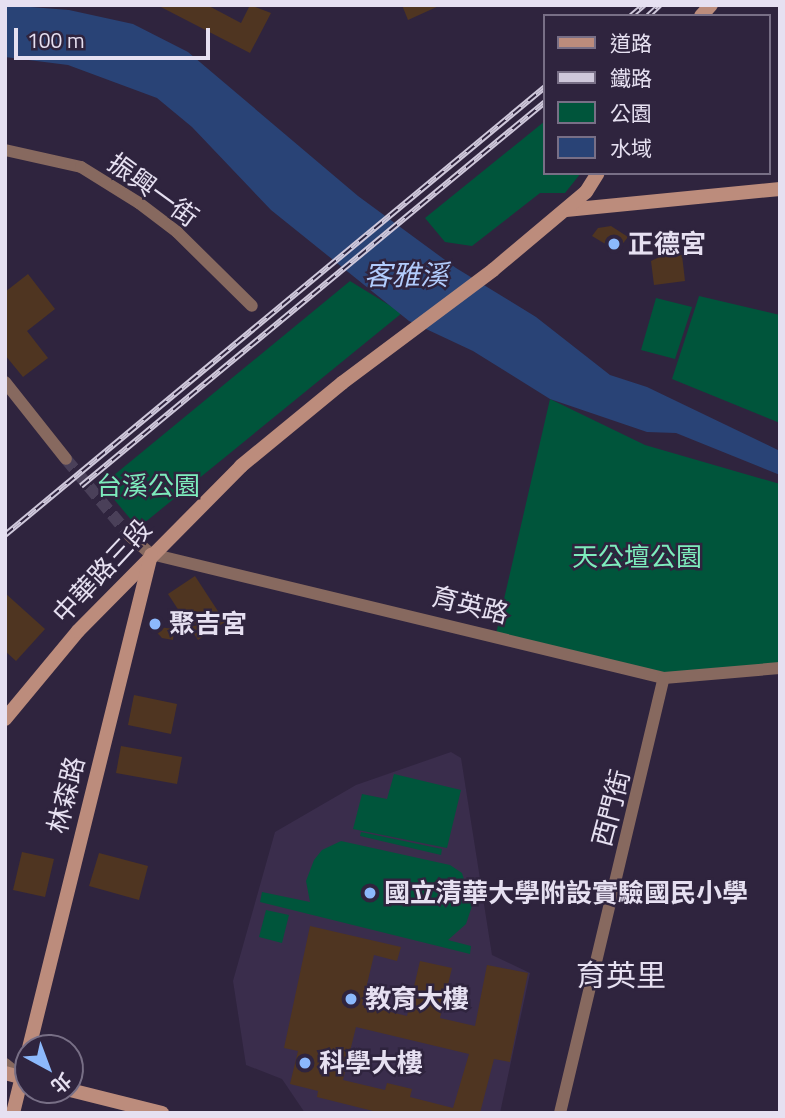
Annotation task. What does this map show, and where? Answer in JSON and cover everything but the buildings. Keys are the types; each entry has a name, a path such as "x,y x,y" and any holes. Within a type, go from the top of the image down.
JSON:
{"street":[{"name":"振興一街","path":"5,150 81,167 127,196 177,232 252,306"},
{"path":"566,210 596,175"},
{"path":"566,210 780,189"},
{"name":"中華路三段","path":"5,719 151,554 241,466 566,210"},
{"path":"5,382 66,459"},
{"path":"130,536 151,554"},
{"name":"林森路","path":"33,1034 151,554"},
{"name":"育英路","path":"151,554 664,678 780,668"},
{"path":"110,598 131,591 138,606"},
{"name":"西門街","path":"561,1113 664,678"},
{"path":"84,1094 162,1113"}],"shaded area":[{"name":"國立清華大學附設實驗國民小學","path":"451,752 461,758 492,955 530,973 500,1113 305,1113 282,1079 246,1065 233,981 275,832 356,785"}],"green space":[{"path":"544,122 544,175 579,175 565,193 540,193 472,246 445,242 425,218"},
{"name":"台溪公園","path":"350,281 402,313 138,528 102,485"},
{"path":"699,296 780,315 780,423 672,379"},
{"path":"656,298 692,307 675,359 641,350"},
{"name":"天公壇公園","path":"550,399 645,445 780,484 780,667 664,678 496,634"},
{"path":"394,774 461,790 447,848 353,829 362,794 387,799"},
{"path":"361,832 442,849 441,855 360,836"},
{"path":"341,841 450,865 462,873 472,906 466,924 448,940 471,946 470,954 260,902 262,892 310,902 306,881 314,860 322,850"},
{"path":"266,910 289,915 282,943 259,937"}],"water":[{"name":"客雅溪","path":"5,5 69,10 133,24 188,52 358,196 456,268 536,317 610,375 647,387 780,451 780,475 676,433 647,432 550,399 473,351 409,321 271,210 192,127 157,98 68,65 5,57"}],"tunnel":[{"path":"66,459 130,536"}],"railway":[{"path":"633,14 644,5"},
{"path":"650,14 660,5"},
{"path":"5,535 544,88"},
{"path":"81,486 544,103"}],"place":[{"name":"正德宮","path":"614,244"},
{"name":"聚吉宮","path":"155,624"},
{"name":"國立清華大學附設實驗國民小學","path":"370,893"},
{"name":"教育大樓","path":"351,999"},
{"name":"科學大樓","path":"305,1063"}],"district":[{"name":"育英里","path":"621,975"}]}
